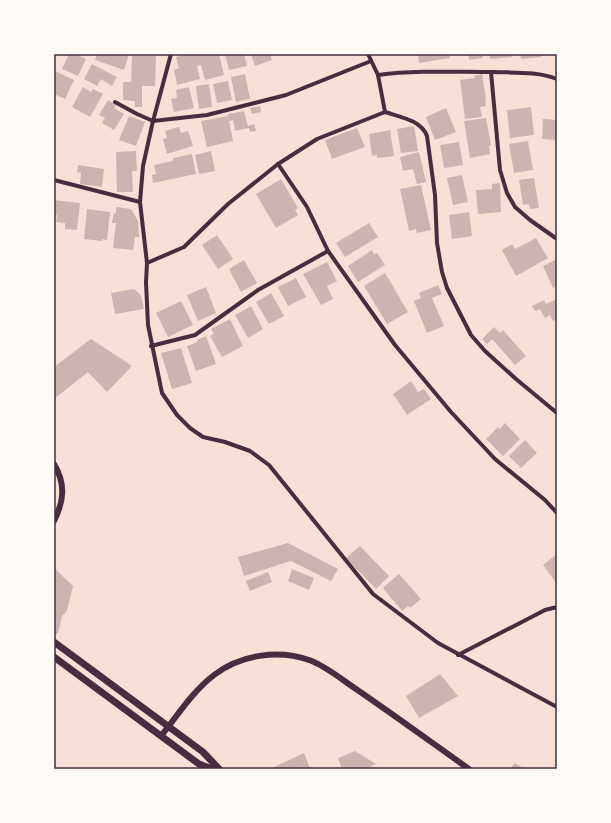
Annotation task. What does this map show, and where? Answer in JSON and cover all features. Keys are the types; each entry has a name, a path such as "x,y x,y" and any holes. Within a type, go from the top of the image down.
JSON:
{"main road":[{"path":"54,642 203,752 220,769"},
{"path":"54,657 199,764 212,769"}],"street":[{"path":"171,54 153,121 143,166 140,202 147,264 146,282 148,325 151,346 162,393 177,415 202,437 225,442 250,451 269,465 373,594 438,643 557,707"},
{"path":"368,54 378,75 385,112"},
{"path":"115,102 153,121 207,115 286,95 371,61"},
{"path":"378,75 399,73 491,72 530,73 557,79"},
{"path":"491,72 500,170 507,193 515,207 530,220 557,239"},
{"path":"147,264 184,247 228,204 278,164 317,139 385,112 416,123 425,130 427,136 435,195 437,243 442,272 447,288 472,335 485,351 516,379 557,412"},
{"path":"278,164 307,207 328,251 395,345 450,412 495,459 545,500 557,513"},
{"path":"54,180 140,202"},
{"path":"151,346 195,335 258,290 328,251"},
{"path":"54,464 63,488 61,508 54,521"},
{"path":"458,655 544,610 557,608"},
{"path":"161,736 196,691 215,674 227,667 249,658 267,655 288,656 309,660 327,670 390,712 469,769"}],"building":[{"path":"69,54 76,54 86,59 78,76 62,69"},
{"path":"97,54 129,54 124,70 95,60"},
{"path":"188,54 219,54 224,75 205,80 201,65 197,66 200,79 177,85 174,70 179,68 176,57"},
{"path":"225,54 244,54 247,66 229,70"},
{"path":"251,54 270,54 272,60 255,66"},
{"path":"418,54 449,54 450,58 419,63"},
{"path":"468,54 482,54 483,58 469,60"},
{"path":"489,54 512,54 512,57 490,59"},
{"path":"520,54 541,54 541,57 521,59"},
{"path":"132,56 156,56 155,86 142,86 142,107 135,107 135,101 123,100 123,82 131,82"},
{"path":"92,64 117,77 112,86 101,79 97,86 84,79"},
{"path":"55,71 74,80 65,99 54,94 56,85 54,84"},
{"path":"245,74 250,99 236,102 231,77"},
{"path":"482,74 486,106 480,107 482,117 465,119 460,80 475,78 474,76"},
{"path":"228,81 232,100 217,103 213,84"},
{"path":"209,84 212,107 199,109 196,86"},
{"path":"83,87 91,92 93,89 103,94 90,117 72,107"},
{"path":"189,87 194,108 174,112 171,99 177,98 176,90"},
{"path":"108,100 116,105 114,108 124,114 114,130 102,123 105,118 99,115"},
{"path":"260,106 261,112 252,114 250,108"},
{"path":"531,107 534,135 510,138 507,110"},
{"path":"446,108 456,132 435,140 426,117"},
{"path":"244,111 248,126 254,124 256,131 250,132 249,128 235,131 233,120 229,121 228,114"},
{"path":"129,116 145,122 136,146 119,140"},
{"path":"228,116 233,141 207,147 201,121"},
{"path":"486,118 491,145 489,146 490,154 470,158 464,121"},
{"path":"543,119 557,120 557,140 542,139"},
{"path":"414,126 418,151 401,153 397,129"},
{"path":"179,127 181,133 188,131 193,146 167,154 163,139 167,138 165,131"},
{"path":"357,128 365,147 332,159 325,140"},
{"path":"390,130 394,156 377,158 377,155 372,156 369,134"},
{"path":"528,141 533,170 514,173 509,144"},
{"path":"459,142 463,165 444,168 440,145"},
{"path":"136,151 137,171 132,171 133,192 117,192 116,152"},
{"path":"211,151 215,171 199,174 195,155"},
{"path":"419,152 426,182 417,184 413,169 403,171 400,157"},
{"path":"192,154 196,174 153,183 152,175 156,174 154,165 173,161 173,158"},
{"path":"78,165 104,169 102,187 80,184 81,173 77,172"},
{"path":"462,175 468,202 453,205 447,178"},
{"path":"534,178 539,208 530,209 529,204 523,205 519,180"},
{"path":"281,179 298,208 295,210 298,215 276,228 256,194"},
{"path":"500,183 501,212 478,214 476,190 492,189 492,184"},
{"path":"421,185 431,230 417,233 416,229 409,231 400,189"},
{"path":"54,200 80,203 77,230 65,229 65,223 56,222 57,215 54,215"},
{"path":"116,207 131,209 138,221 139,237 135,237 133,250 113,248 116,223 112,223 114,213 116,214"},
{"path":"87,209 110,212 107,240 102,239 102,241 84,239"},
{"path":"469,212 472,236 452,239 449,215"},
{"path":"369,223 378,237 345,257 336,243"},
{"path":"217,235 233,259 218,269 202,245"},
{"path":"536,238 548,258 516,276 502,250 512,244 515,249"},
{"path":"372,250 374,254 377,253 385,265 358,282 348,266"},
{"path":"244,260 257,283 241,292 229,269"},
{"path":"555,260 557,261 557,286 553,288 543,266"},
{"path":"327,262 337,281 327,286 333,299 321,305 303,274"},
{"path":"385,273 408,312 387,324 364,286"},
{"path":"296,278 306,297 288,306 278,287"},
{"path":"438,285 442,294 432,298 444,326 427,333 414,301 421,298 419,293"},
{"path":"206,287 216,313 198,321 187,295"},
{"path":"134,289 140,294 144,309 115,314 111,293"},
{"path":"271,293 284,316 269,324 256,302"},
{"path":"557,299 557,319 553,321 550,315 545,318 540,309 535,311 532,306 544,300 546,304"},
{"path":"181,301 193,325 168,337 156,313"},
{"path":"251,306 263,329 248,338 235,315"},
{"path":"230,319 243,346 222,357 210,336 214,334 211,329"},
{"path":"494,327 500,333 503,330 526,356 515,365 492,339 487,344 482,339"},
{"path":"206,336 216,364 196,371 187,346 198,342 197,340"},
{"path":"91,339 132,366 107,392 88,372 54,399 54,367"},
{"path":"181,348 192,383 172,389 161,353"},
{"path":"411,381 418,392 424,389 431,399 407,415 393,394"},
{"path":"505,423 520,439 503,456 486,439 498,427 500,429"},
{"path":"525,440 537,453 521,468 509,456"},
{"path":"288,543 338,569 331,581 291,561 244,576 238,557"},
{"path":"360,546 389,576 376,589 346,558"},
{"path":"557,554 557,584 543,565"},
{"path":"54,568 73,586 67,611 62,616 58,633 56,635 54,633"},
{"path":"292,569 314,578 309,590 288,581"},
{"path":"268,572 272,582 250,591 246,581"},
{"path":"399,574 421,599 410,608 408,606 402,611 383,588"},
{"path":"440,674 458,696 419,718 406,696"},
{"path":"355,751 376,764 366,769 342,769 338,758"},
{"path":"304,753 310,768 270,769"},
{"path":"515,763 524,769 510,769"}]}
